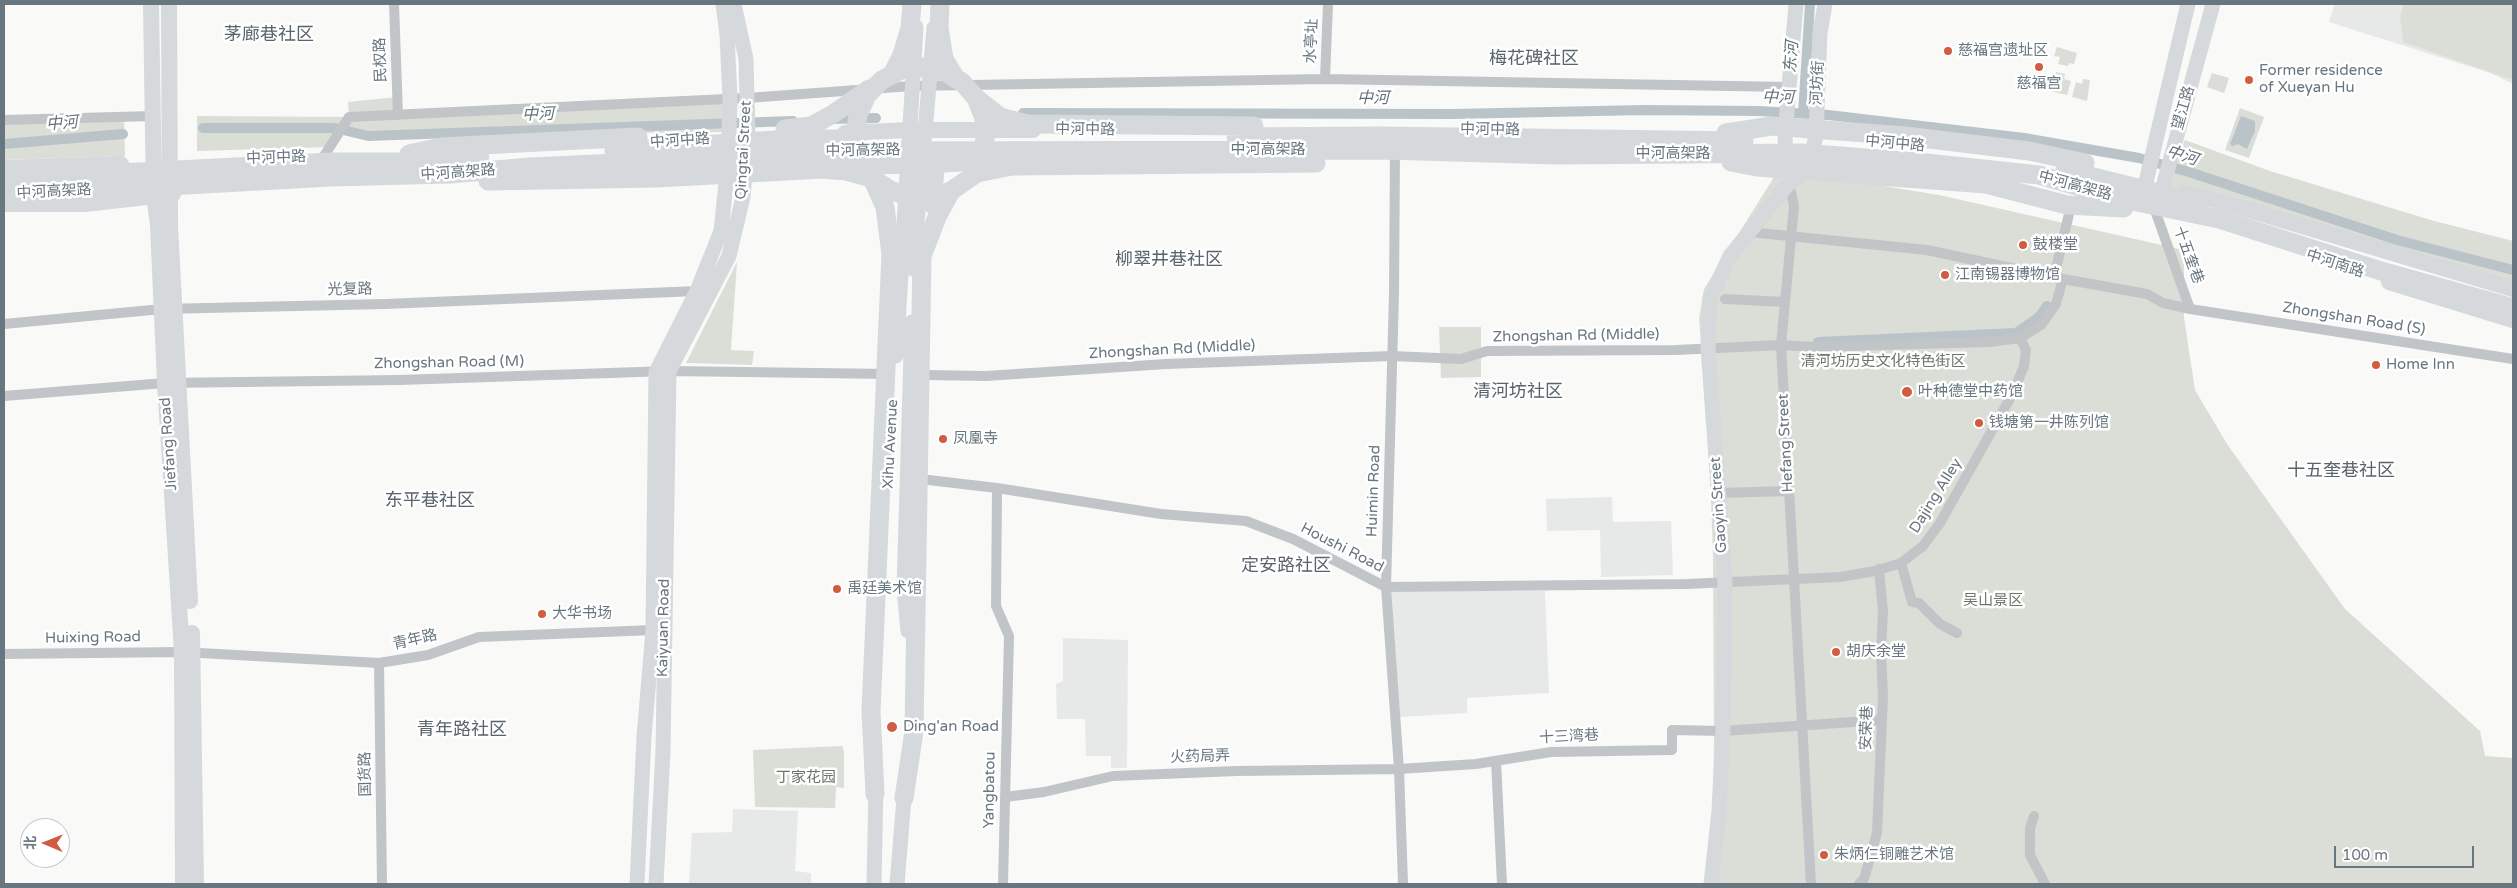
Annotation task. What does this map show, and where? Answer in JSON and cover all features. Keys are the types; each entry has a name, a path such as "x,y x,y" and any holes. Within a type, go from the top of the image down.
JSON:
{"highway":[{"path":"875,794 871,711 891,254 885,207 872,178 860,158 856,137 858,115 867,95 887,77 902,55 910,28 912,4"},
{"path":"940,4 938,28 944,59 956,79"},
{"path":"370,170 441,147 811,126 833,114 887,77 901,70 922,67 943,71 956,79 1000,117 1027,124 1315,126 1389,143"},
{"path":"968,178 980,160 985,139 984,118 976,98"},
{"path":"1682,147 1772,126 1905,136 2029,151 2083,163 2157,173"},
{"name":"中河高架路","path":"4,179 331,162 370,170 450,174 530,167 658,162 789,153 1389,143 1556,155 1800,142 2041,164 2223,209 2394,262 2513,296"},
{"path":"370,170 518,182 657,178 822,169 846,171 872,178 890,190 910,197 931,197 951,191 977,173 1012,166 1321,163 1389,143"},
{"path":"1682,147 1757,167 1986,184 2068,205 2148,211"},
{"name":"中河高架路","path":"1682,147 1802,153 1917,162 2039,175 2123,200 2219,219 2391,273 2513,308"},
{"name":"中河高架路","path":"4,195 331,177 370,170"},
{"path":"4,205 48,202 124,189"},
{"path":"904,798 914,731 922,256 937,218 951,191"}],"main road":[{"name":"Jiefang Road","path":"152,4 152,116 161,162 170,194 168,309 188,652 196,884"},
{"name":"Jiefang Road","path":"168,309 154,196 161,162 169,4"},
{"name":"中河中路","path":"4,205 85,204 170,194 272,187 358,185 508,174 747,164 922,166 1000,160 1786,128 1816,130 2157,173"},
{"name":"中河中路","path":"4,168 324,156 748,133 917,130 1389,143 1786,159 2041,182 2148,211"},
{"path":"910,374 918,364 922,166"},
{"name":"中河南路","path":"2157,173 2222,202 2513,289"},
{"name":"中河南路","path":"2148,211 2216,225 2404,287 2513,320"},
{"name":"Jiefang Road","path":"183,884 188,652"}],"street":[{"name":"民权路","path":"394,4 398,115"},
{"name":"Qingtai Street","path":"662,372 721,231 730,134 727,34 723,4"},
{"name":"Qingtai Street","path":"662,372 729,256 737,229 747,164 748,133 746,59 734,4"},
{"name":"Xihu Avenue","path":"874,884 875,794 910,374 922,166 912,86 917,4"},
{"name":"Xihu Avenue","path":"917,130 930,86 936,4"},
{"name":"水亭址","path":"1325,79 1328,4"},
{"name":"Hefang Street","path":"1796,4 1786,128 1786,159 1794,206 1781,344 1811,884"},
{"name":"河坊街","path":"1810,161 1816,130 1820,33 1825,4"},
{"name":"望江路","path":"2148,211 2157,173 2188,4"},
{"name":"望江路","path":"2157,173 2213,4"},
{"path":"324,156 349,117 747,103 912,86 1325,79 1789,89"},
{"path":"4,120 152,116"},
{"name":"Huimin Road","path":"1389,143 1392,356 1386,587 1399,769 1403,884"},
{"name":"Gaoyin Street","path":"1711,884 1720,811 1725,583 1708,348 1710,298 1730,256 1790,183 1802,175 1810,161"},
{"name":"Zhongshan Rd (Middle)","path":"910,374 986,376 1166,364 1392,356 1461,359 1487,351 1676,350 1781,344 1792,347 1886,345 1990,342 2020,338 2041,325 2056,304 2069,214 2068,205"},
{"name":"十五奎巷","path":"2148,211 2190,309"},
{"path":"1750,232 1927,250 2059,278 2147,294 2163,303 2190,309"},
{"name":"光复路","path":"4,324 168,309 384,304 697,291"},
{"path":"1725,299 1785,302"},
{"name":"Zhongshan Road (S)","path":"2190,309 2513,359"},
{"name":"Dajing Alley","path":"1794,580 1840,577 1879,569 1901,563 1923,546 1940,523 1996,427 2024,366 2026,350 2020,338"},
{"name":"Zhongshan Road (M)","path":"4,396 171,383 400,380 662,372 910,374"},
{"name":"Kaiyuan Road","path":"637,884 644,737 653,630 662,372"},
{"name":"Kaiyuan Road","path":"656,884 663,751 662,372"},
{"path":"897,884 904,798 908,620 904,589 910,374"},
{"name":"Houshi Road","path":"920,480 997,488 1161,514 1246,521 1293,539 1386,587 1725,583 1794,580"},
{"name":"Yangbatou","path":"997,488 996,606 1009,636 1003,884"},
{"path":"1718,493 1789,491"},
{"path":"1901,563 1912,602 1919,603 1940,624 1957,633"},
{"name":"安荣巷","path":"1859,884 1864,879 1877,833 1882,720 1881,653 1883,611 1879,569"},
{"name":"青年路","path":"188,652 379,663 428,655 479,637 653,630"},
{"name":"Huixing Road","path":"4,654 188,652"},
{"name":"国货路","path":"379,663 382,884"},
{"path":"1723,731 1882,720"},
{"name":"十三湾巷","path":"1399,769 1496,761 1551,752 1672,750 1672,730 1723,731"},
{"path":"1496,761 1502,884"},
{"name":"火药局弄","path":"1005,797 1044,792 1113,776 1237,771 1399,769"},
{"path":"2034,816 2030,828 2030,855 2045,884"}],"shaded area":[{"path":"2335,4 2513,4 2513,84 2490,73 2329,22"},
{"path":"2241,116 2255,121 2255,131 2247,149 2238,144 2232,146 2230,144"},
{"path":"1612,497 1613,522 1671,521 1673,575 1601,577 1600,530 1547,531 1546,499"},
{"path":"1391,591 1545,591 1549,693 1467,698 1467,713 1400,717"},
{"path":"1063,638 1128,640 1127,768 1111,768 1111,756 1086,756 1085,719 1057,719 1056,684 1063,681"},
{"path":"733,809 798,811 795,871 811,873 811,884 689,884 692,833 732,832"}],"green space":[{"path":"2404,4 2513,4 2513,80 2403,42 2400,16"},
{"path":"2057,47 2077,53 2074,64 2069,63 2068,66 2058,64 2060,57 2054,56"},
{"path":"2056,72 2065,74 2064,79 2071,81 2067,95 2045,90 2048,78 2054,80"},
{"path":"2212,73 2229,78 2224,93 2207,87"},
{"path":"2083,79 2090,80 2087,101 2072,97 2076,82 2082,84"},
{"path":"397,97 398,114 730,99 728,132 368,136 343,126 329,147 197,151 197,116 349,117 348,102"},
{"path":"2240,108 2264,117 2249,158 2225,150"},
{"path":"124,116 125,156 4,160 4,121"},
{"path":"2185,140 2270,171 2434,221 2513,241 2513,268 2397,238 2174,164"},
{"name":"吴山景区","path":"1779,169 1939,195 2184,250 2184,318 2195,390 2227,444 2345,609 2480,731 2485,756 2513,758 2513,884 1712,884 1714,738 1713,555 1709,446 1699,319 1704,289"},
{"path":"2174,170 2397,244 2513,274 2513,285 2166,186"},
{"path":"737,262 731,350 754,351 752,365 686,363"},
{"path":"1439,327 1481,327 1481,377 1441,378"},
{"name":"丁家花园","path":"842,746 844,752 844,788 836,787 835,808 755,807 753,750"}],"waterway":[{"name":"东河","path":"1803,113 1810,4"},
{"name":"中河","path":"1023,113 1453,114 1644,110 1758,111 1828,115 2024,138 2139,158 2189,172 2397,240 2513,270"},
{"name":"中河","path":"830,119 876,118"},
{"name":"中河","path":"203,128 335,128 368,136 793,121"},
{"name":"中河","path":"4,144 123,134"},
{"path":"1818,342 2016,333 2039,317 2047,306"}],"place":[{"name":"慈福宫遗址区","path":"1948,51"},
{"name":"慈福宫","path":"2039,67"},
{"name":"Former residence of Xueyan Hu","path":"2249,80"},
{"name":"鼓楼堂","path":"2023,245"},
{"name":"江南锡器博物馆","path":"1945,275"},
{"name":"Home Inn","path":"2376,365"},
{"name":"叶种德堂中药馆","path":"1907,392"},
{"name":"钱塘第一井陈列馆","path":"1979,423"},
{"name":"凤凰寺","path":"943,439"},
{"name":"禹廷美术馆","path":"837,589"},
{"name":"大华书场","path":"542,614"},
{"name":"胡庆余堂","path":"1836,652"},
{"name":"Ding'an Road","path":"892,727"},
{"name":"朱炳仁铜雕艺术馆","path":"1824,855"}],"district":[{"name":"茅廊巷社区","path":"269,35"},
{"name":"梅花碑社区","path":"1534,59"},
{"name":"柳翠井巷社区","path":"1169,260"},
{"name":"清河坊社区","path":"1518,392"},
{"name":"十五奎巷社区","path":"2341,471"},
{"name":"东平巷社区","path":"430,501"},
{"name":"定安路社区","path":"1286,566"},
{"name":"青年路社区","path":"462,730"}],"park label":[{"name":"清河坊历史文化特色街区","path":"1883,362"}]}
